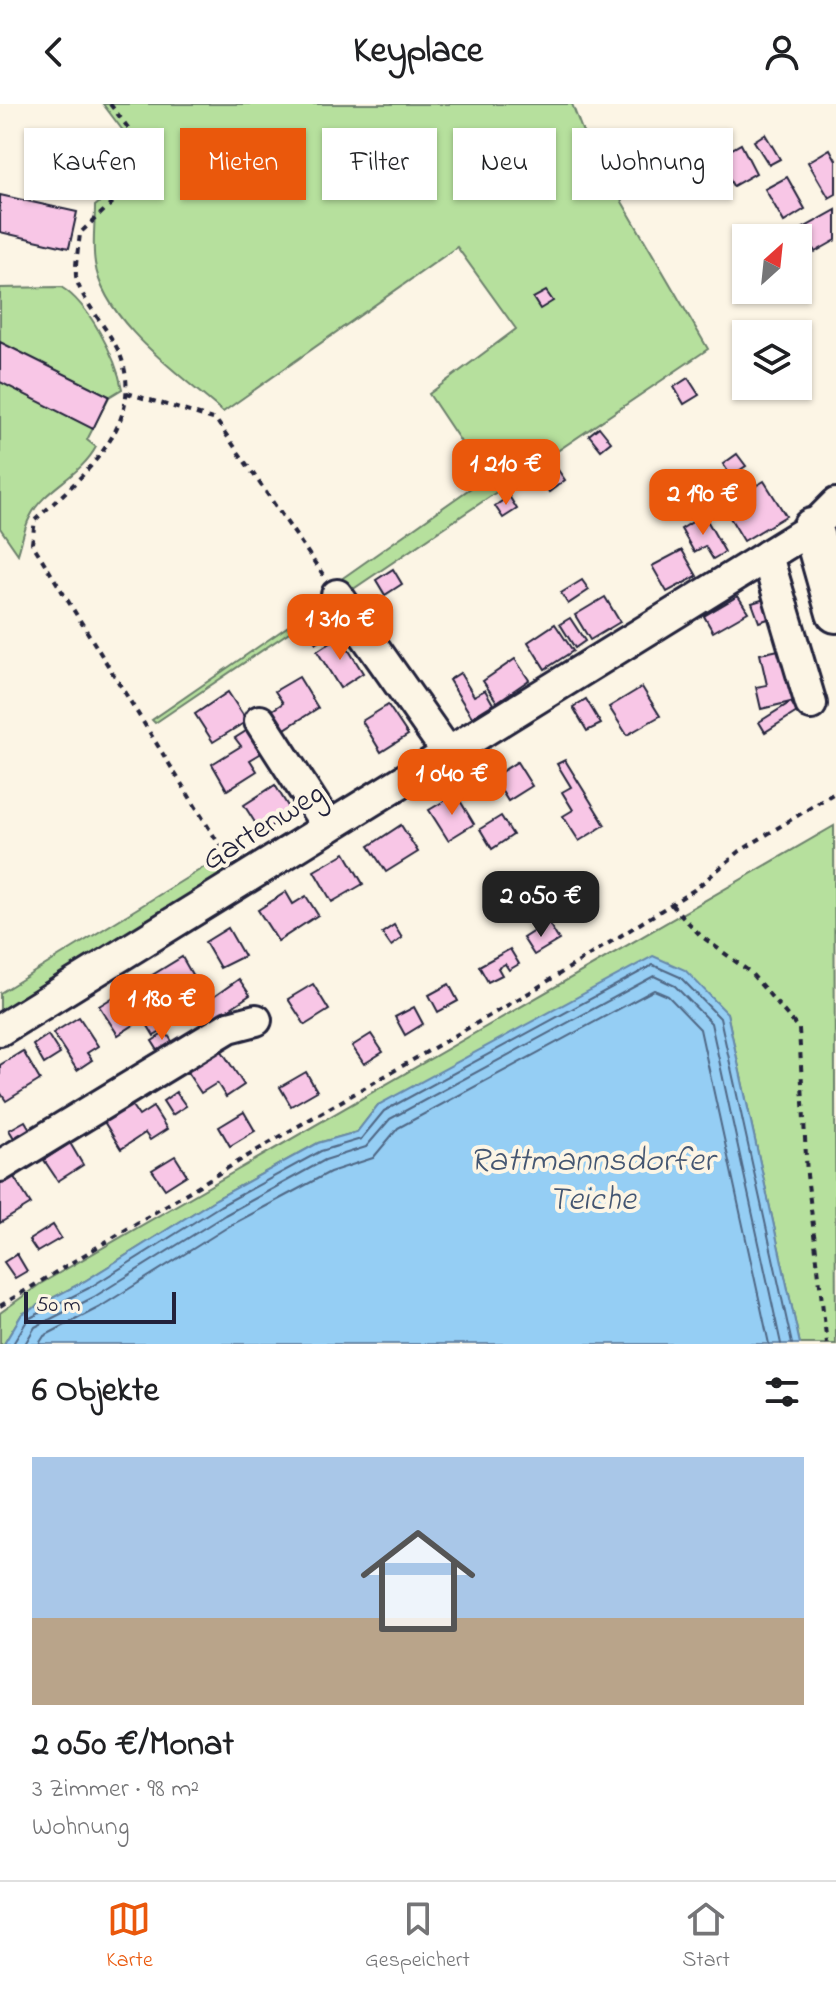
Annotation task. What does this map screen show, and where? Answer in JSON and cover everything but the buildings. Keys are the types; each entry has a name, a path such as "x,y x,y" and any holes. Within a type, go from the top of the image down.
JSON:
{"main road":[{"path":"824,516 836,613"}],"street":[{"name":"Gartenweg","path":"0,1030 767,556 824,516"},
{"path":"767,556 811,704"},
{"path":"337,595 448,753"},
{"path":"260,721 328,827"},
{"path":"0,1166 229,1027 256,1020"}],"path":[{"path":"110,104 155,163 80,233 76,278 121,357 127,393 114,434 92,468 35,520 32,543 241,881"},
{"path":"127,393 216,420 337,595"},
{"path":"0,1306 261,1148 532,991 694,890 740,851 836,792"},
{"path":"671,904 701,936 750,972 799,1029 807,1175 827,1344"}],"green space":[{"path":"103,104 572,104 581,128 572,128 572,200 621,200 708,349 343,596 337,582 485,478 429,394 516,329 457,247 223,412 146,346 112,306 101,285 94,256 95,206 103,200 164,200 164,128 121,128"},
{"path":"61,287 82,306 100,332 122,389 109,397 87,440 96,447 89,457 36,507 26,526 18,554 0,528 0,288"},
{"path":"329,598 332,603 155,723 152,720"},
{"path":"834,826 836,1344 800,1344 727,1013 378,1105 357,1132 318,1143 216,1199 85,1281 22,1314 4,1344 0,1344 0,1313 40,1284"},
{"path":"219,858 231,876 0,1018 0,993"}],"water":[{"name":"Rattmannsdorfer Teiche","path":"653,956 685,970 727,1013 800,1344 4,1344 22,1314 85,1281 216,1199 318,1143 357,1132 378,1105"}]}
